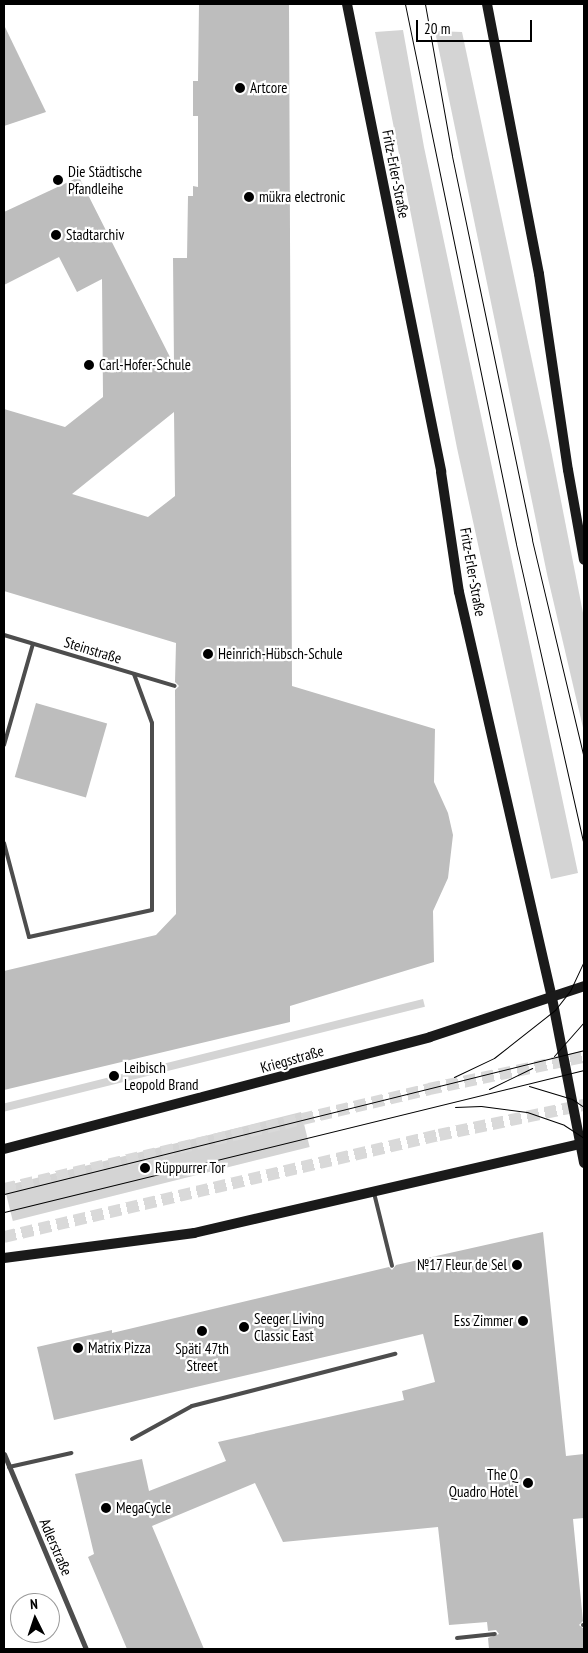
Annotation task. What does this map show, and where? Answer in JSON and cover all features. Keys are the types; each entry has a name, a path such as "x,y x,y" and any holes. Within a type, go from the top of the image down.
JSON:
{"main road":[{"name":"Fritz-Erler-Straße","path":"347,4 439,462 459,592 552,998 582,1143 584,1162"},
{"path":"487,4 540,274 568,470 584,560"},
{"name":"Kriegsstraße","path":"4,1149 430,1037 584,986"},
{"path":"4,1258 194,1233 582,1143"}],"street":[{"name":"Adlerstraße","path":"4,1454 86,1649"}],"lane":[{"name":"Steinstraße","path":"4,635 175,686"},
{"path":"4,745 33,644"},
{"path":"4,843 29,937 152,910 152,723 134,674"},
{"path":"374,1192 392,1266"},
{"path":"132,1439 192,1406 395,1354"},
{"path":"9,1467 71,1453"},
{"path":"456,1638 495,1634"}],"shaded area":[{"path":"403,30 424,147 578,873 551,879 457,448 375,32"},
{"path":"435,31 462,32 551,450 584,618 584,732 547,574"},
{"path":"423,999 425,1007 5,1112 4,1103"},
{"path":"301,1112 310,1147 13,1221 4,1186"}],"building":[{"name":"Heinrich-Hübsch-Schule","path":"199,4 289,4 292,686 435,729 434,782 448,813 453,835 448,878 433,911 434,962 290,1006 290,1022 4,1090 4,971 156,935 176,914 175,690 179,686 175,682 176,643 4,591 4,409 65,427 103,397 102,279 77,292 59,257 4,285 4,212 79,177 174,365 173,258 187,258 188,196 193,196 193,186 198,187 198,116 193,116 193,81 198,81","holes":["174,412 175,496 148,517 72,494"]},
{"path":"4,25 46,112 4,126"},
{"path":"36,703 107,723 86,797 15,777"},
{"path":"543,1232 566,1456 584,1454 584,1518 573,1519 583,1621 579,1625 584,1629 584,1649 489,1649 488,1638 499,1634 496,1630 488,1631 487,1622 449,1625 438,1527 283,1542 255,1483 152,1526 204,1649 127,1649 88,1557 94,1554 75,1474 142,1459 149,1491 226,1461 218,1442 404,1400 402,1391 435,1382 423,1334 54,1420 37,1347 112,1330 112,1333 389,1267 392,1270 396,1265"}],"tunnel":[{"path":"4,1189 429,1089 584,1057"},
{"path":"4,1237 439,1135 584,1105"}],"tram line":[{"path":"405,4 516,544 584,846"},
{"path":"425,4 452,156 532,540 584,759"},
{"path":"454,1077 494,1058 555,1010 570,991 584,961"},
{"path":"554,1056 584,1022"},
{"path":"4,1194 584,1050"},
{"path":"489,1089 532,1068"},
{"path":"4,1212 584,1070"},
{"path":"529,1086 572,1099 584,1107"},
{"path":"455,1107 481,1106 527,1112 564,1125 584,1138"}],"place":[{"name":"Artcore","path":"240,88"},
{"name":"Die Städtische Pfandleihe","path":"58,180"},
{"name":"mükra electronic","path":"249,197"},
{"name":"Stadtarchiv","path":"56,235"},
{"name":"Carl-Hofer-Schule","path":"89,365"},
{"name":"Heinrich-Hübsch-Schule","path":"208,654"},
{"name":"Leibisch Leopold Brand","path":"114,1076"},
{"name":"Rüppurrer Tor","path":"145,1168"},
{"name":"№17 Fleur de Sel","path":"517,1265"},
{"name":"Ess Zimmer","path":"523,1321"},
{"name":"Seeger Living Classic East","path":"244,1327"},
{"name":"Späti 47th Street","path":"202,1331"},
{"name":"Matrix Pizza","path":"78,1348"},
{"name":"The Q Quadro Hotel","path":"528,1483"},
{"name":"MegaCycle","path":"106,1508"}]}
